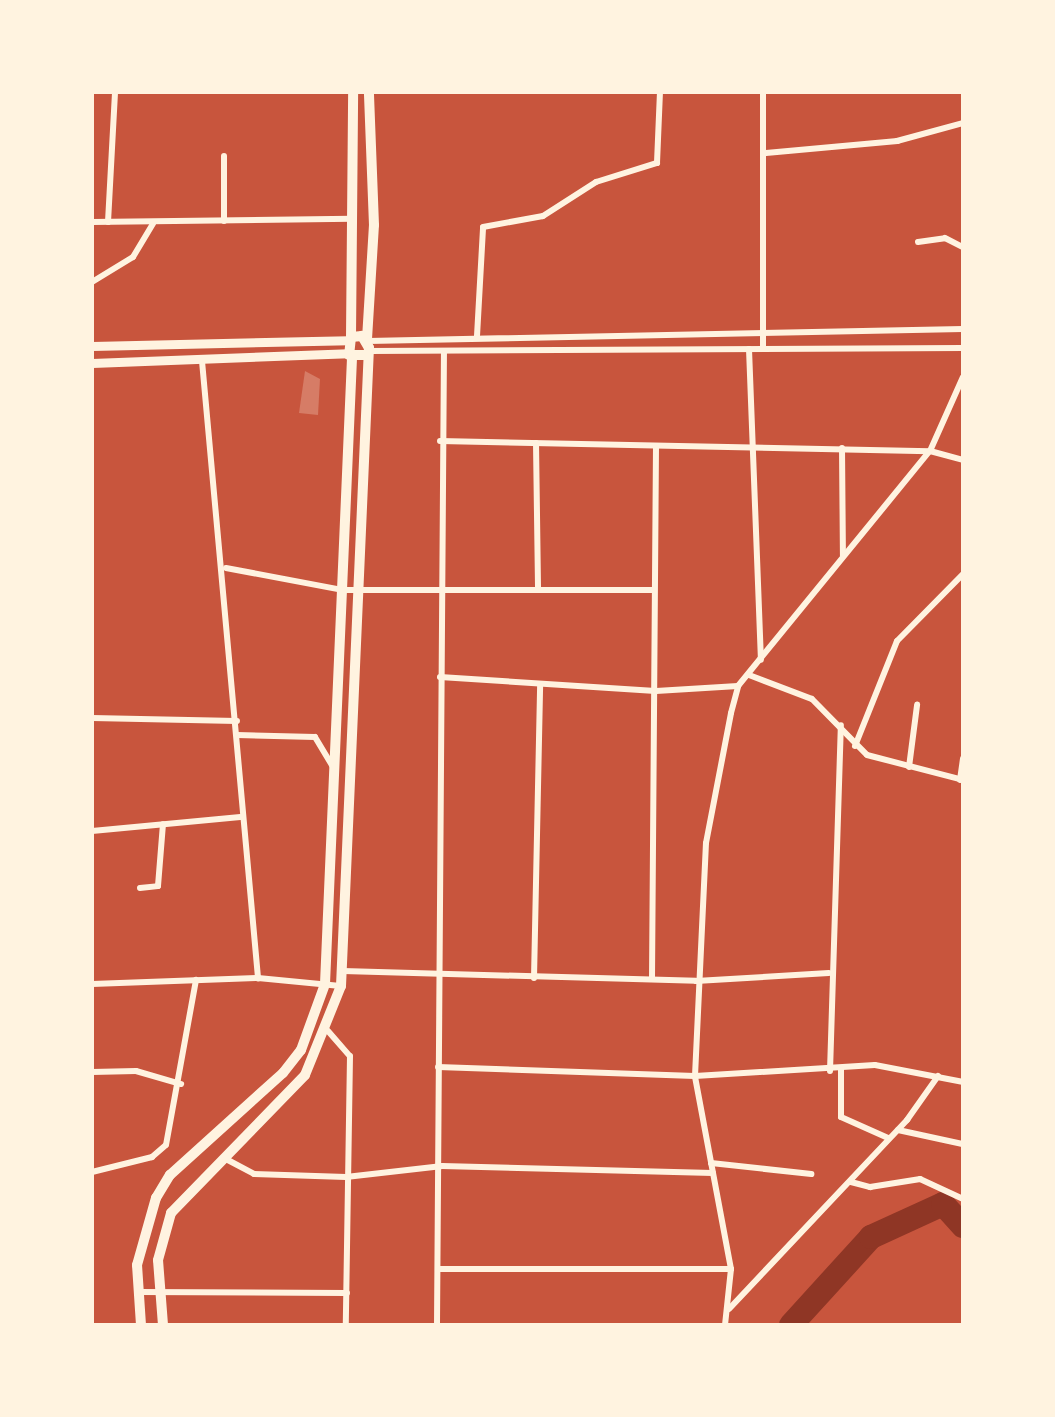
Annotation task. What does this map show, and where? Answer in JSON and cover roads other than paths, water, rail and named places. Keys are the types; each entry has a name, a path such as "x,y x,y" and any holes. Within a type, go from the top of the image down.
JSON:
{"main road":[{"path":"141,1325 138,1292 140,1236 156,1198 170,1175 283,1073 301,1050 325,984 357,219 353,92"},
{"path":"163,1325 159,1291 171,1213 221,1156 305,1075 328,1031 341,986 374,225 369,92"},
{"path":"92,346 350,338 367,347"},
{"path":"92,363 350,355 367,347"}],"street":[{"path":"108,222 115,92"},
{"path":"477,336 483,227 543,216 596,182 657,163 660,92"},
{"path":"763,92 766,153 763,348"},
{"path":"766,153 897,141 963,123"},
{"path":"224,156 224,221"},
{"path":"92,222 153,224 357,219"},
{"path":"92,282 133,257 153,224"},
{"path":"918,242 945,238 963,247"},
{"path":"367,347 477,336 963,329"},
{"path":"367,347 444,353 963,348"},
{"path":"749,349 749,447 761,660"},
{"path":"437,1325 442,1166 437,975 440,677 437,589 444,353"},
{"path":"202,361 226,568 240,817 258,978"},
{"path":"725,1325 731,1269 695,1076 696,981 706,843 738,686 930,451 963,377"},
{"path":"440,441 930,451 963,460"},
{"path":"536,443 538,590"},
{"path":"652,979 656,447"},
{"path":"842,448 843,557"},
{"path":"226,568 342,590 653,590"},
{"path":"855,746 897,641 963,574"},
{"path":"749,675 812,699 841,725 855,746 909,767 962,780 963,758"},
{"path":"440,677 656,691 738,686"},
{"path":"534,978 540,685"},
{"path":"909,767 917,705"},
{"path":"92,718 237,721"},
{"path":"830,1071 829,973 841,725"},
{"path":"237,735 315,737 334,769"},
{"path":"92,831 240,817"},
{"path":"140,888 158,886 163,824"},
{"path":"343,971 696,981 829,973"},
{"path":"92,984 258,978 341,986"},
{"path":"92,1172 159,1152 181,1084 196,980"},
{"path":"328,1031 350,1056 346,1325"},
{"path":"438,1067 695,1076 830,1071 875,1065 963,1082"},
{"path":"841,1069 841,1117 888,1138"},
{"path":"92,1072 136,1071 181,1084"},
{"path":"729,1309 898,1130 938,1076"},
{"path":"898,1130 963,1144"},
{"path":"221,1156 254,1174 346,1177 442,1166 713,1173"},
{"path":"711,1163 811,1174"},
{"path":"851,1182 870,1187 920,1179 963,1199"},
{"path":"440,1269 731,1269"},
{"path":"138,1292 347,1293"}],"waterway":[{"path":"791,1325 871,1237 943,1204 963,1226"}]}
